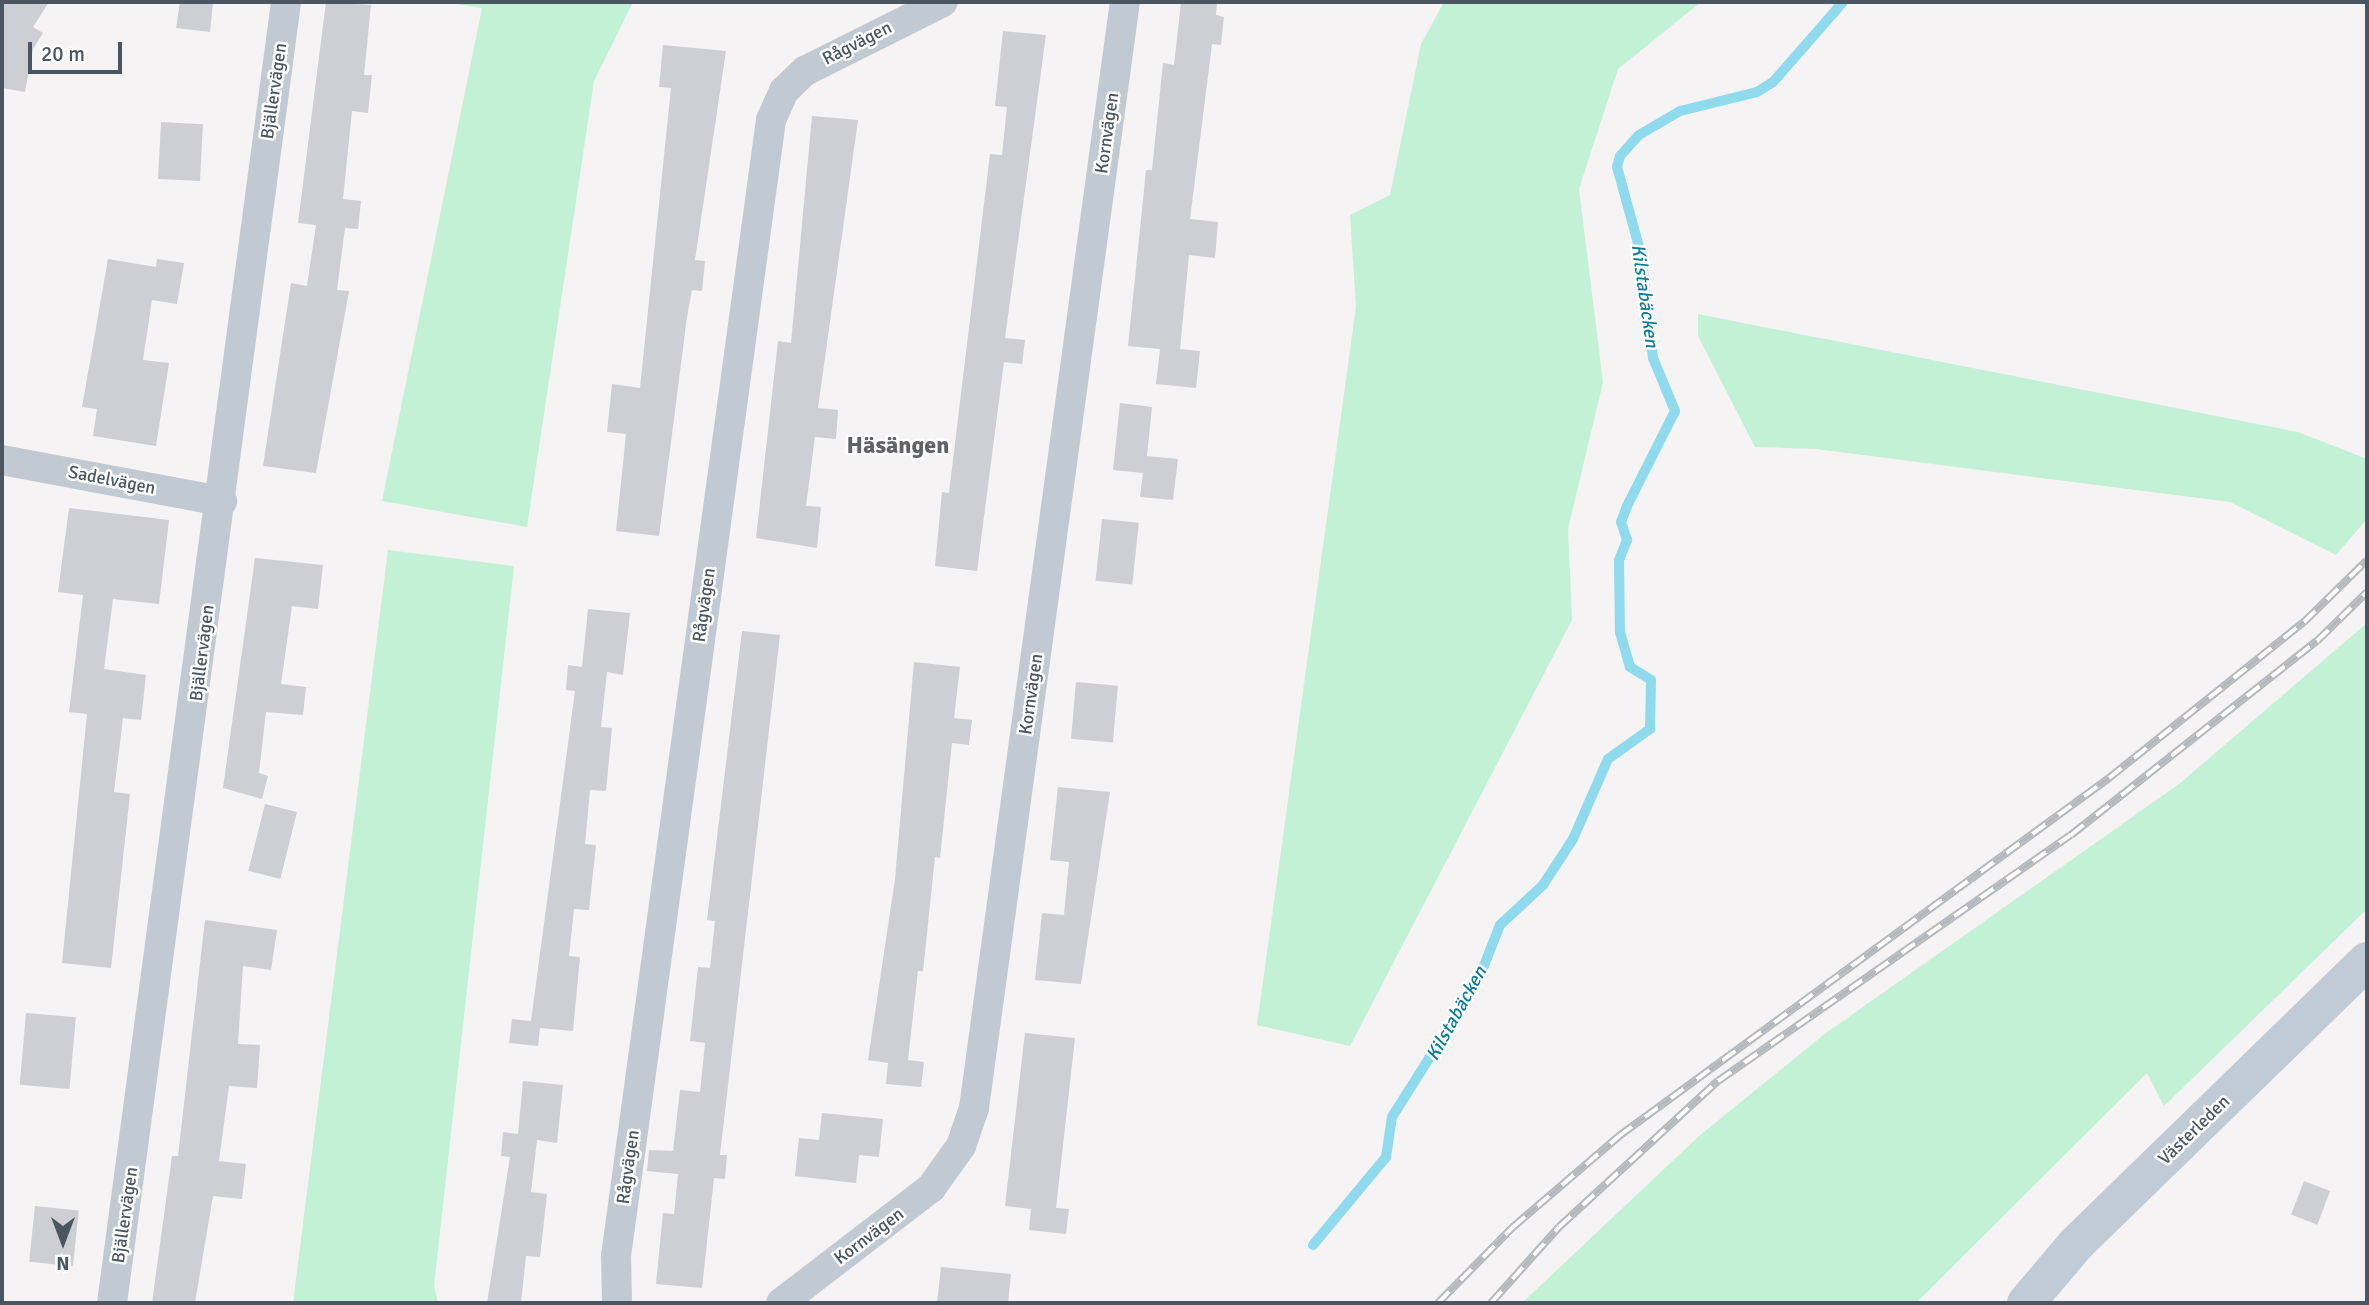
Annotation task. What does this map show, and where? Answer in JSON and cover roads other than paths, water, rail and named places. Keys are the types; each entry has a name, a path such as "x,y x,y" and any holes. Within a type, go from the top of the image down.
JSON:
{"street":[{"name":"Bjällervägen","path":"112,1303 222,501 286,2"},
{"name":"Rågvägen","path":"617,1303 616,1256 772,120 784,91 805,71 943,2"},
{"name":"Kornvägen","path":"781,1303 931,1188 961,1146 974,1108 1125,2"},
{"name":"Sadelvägen","path":"2,460 222,501"},
{"name":"Västerleden","path":"2026,1303 2076,1244 2367,961"}],"waterway":[{"name":"Kilstabäcken","path":"1313,1245 1386,1157 1392,1117 1478,981 1500,925 1543,885 1573,839 1608,759 1650,729 1651,680 1630,667 1620,633 1619,560 1627,540 1621,522 1675,411 1653,358 1641,254 1617,167 1620,156 1639,135 1680,111 1757,92 1773,82 1843,2"}],"railway":[{"path":"1438,1303 1513,1227 1619,1136 2109,778 2304,622 2367,560"},
{"path":"1491,1303 1559,1227 1718,1081 2071,835 2317,641 2367,592"}],"district":[{"name":"Häsängen","path":"898,446"}]}
